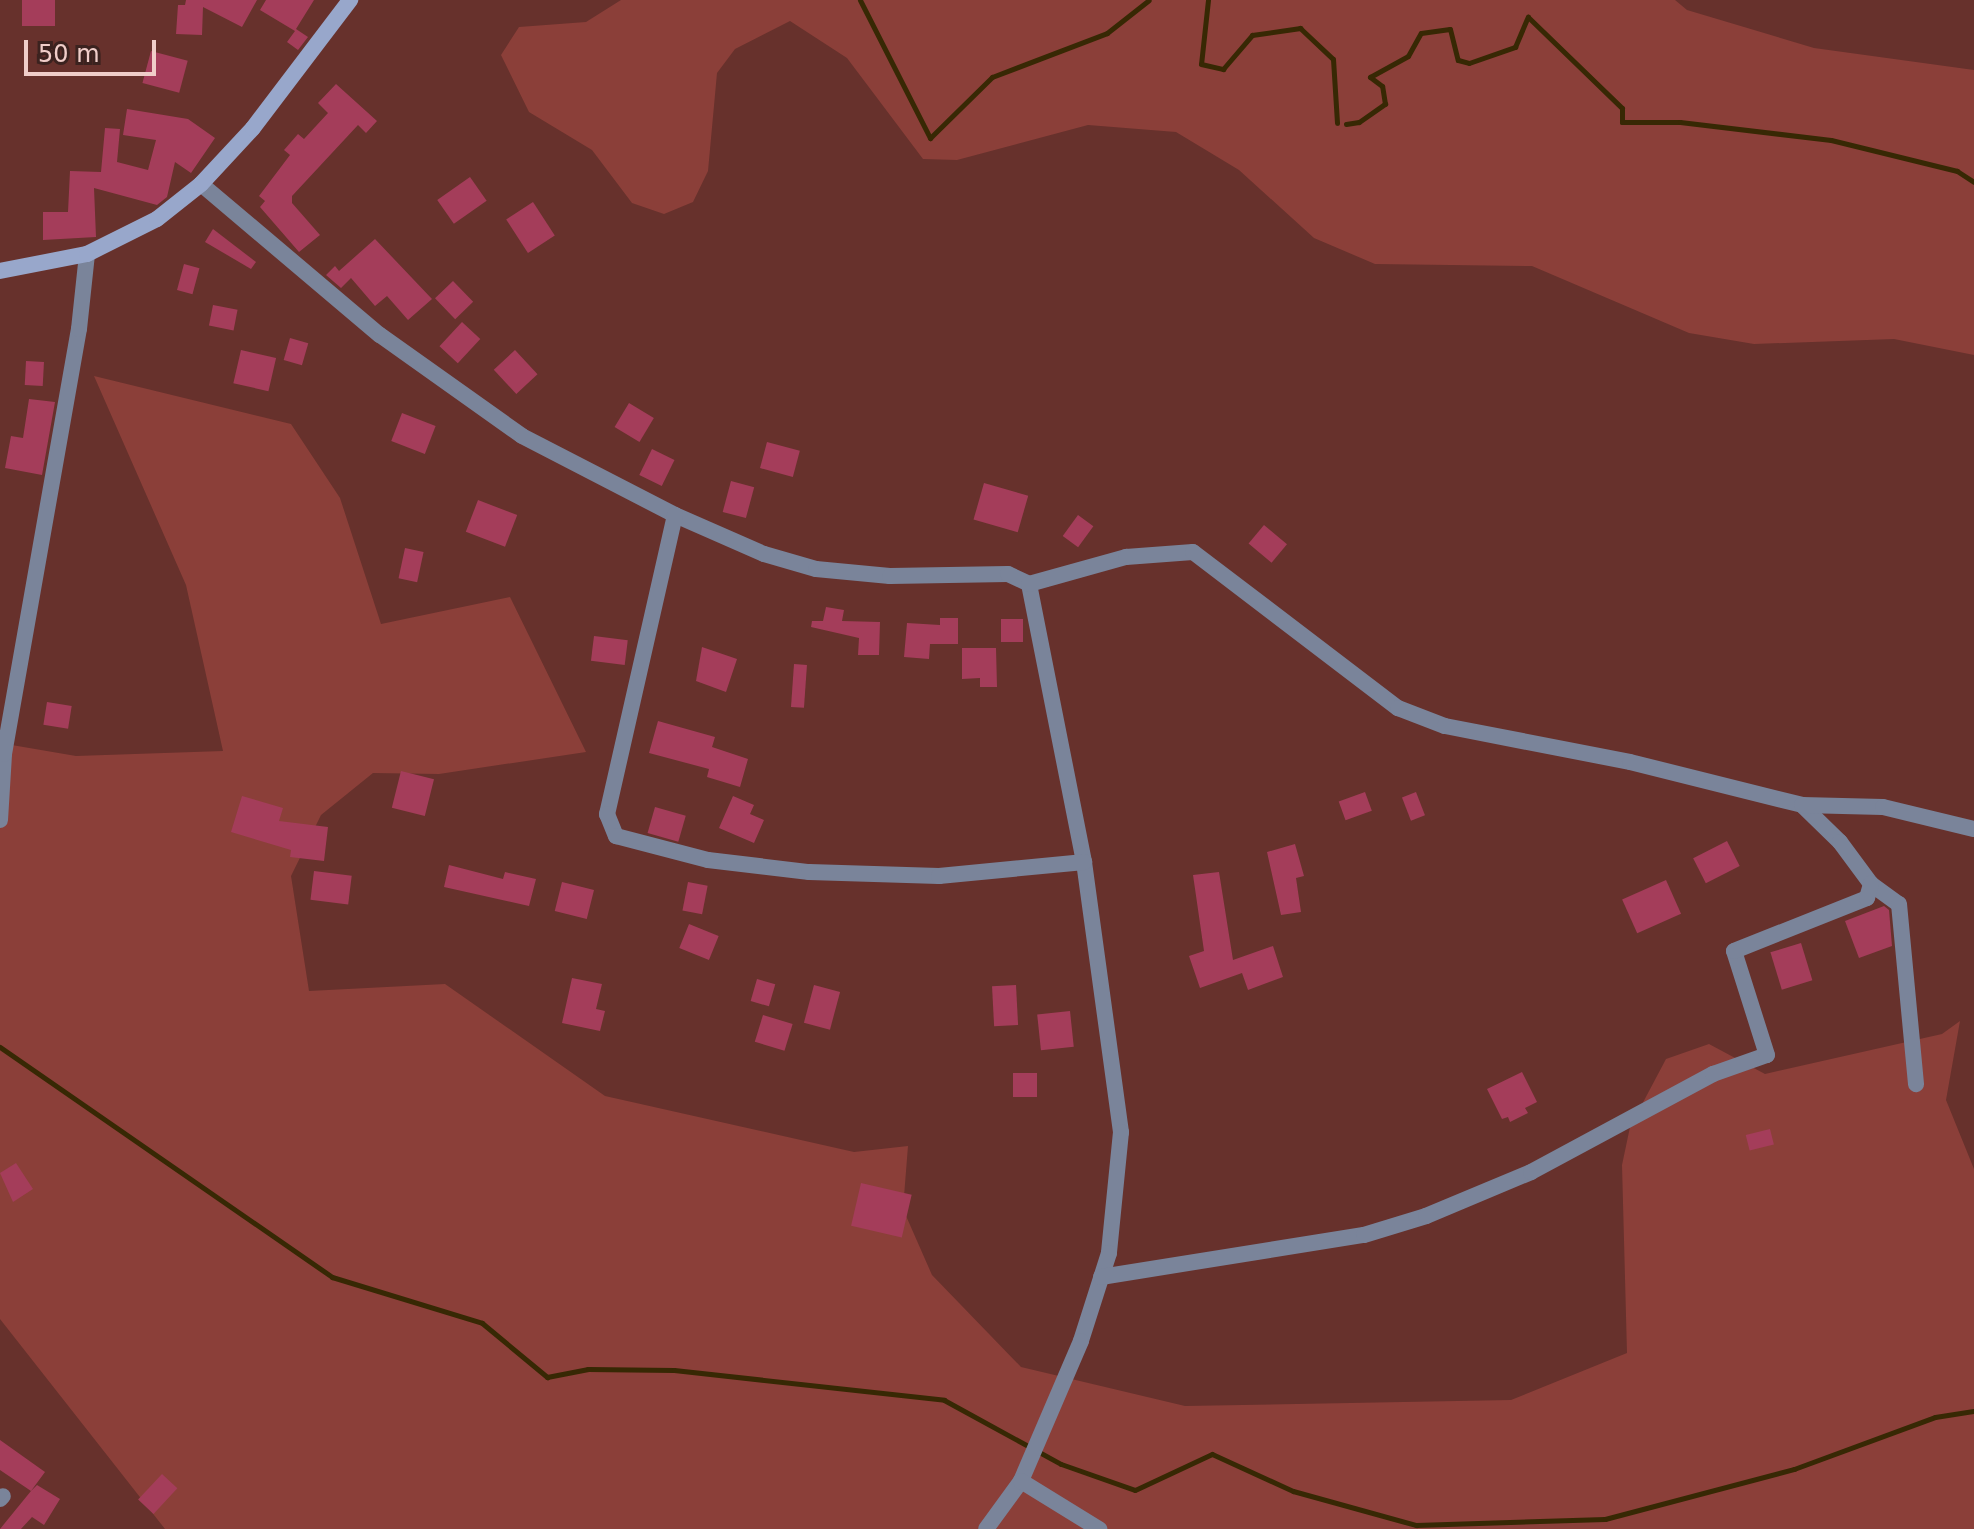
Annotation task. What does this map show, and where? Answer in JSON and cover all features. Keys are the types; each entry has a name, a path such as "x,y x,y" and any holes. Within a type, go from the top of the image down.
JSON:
{"street":[{"path":"0,271 87,254 157,219 201,184 253,128 350,0"},
{"path":"201,184 380,335 522,436 675,515 764,554 816,569 890,576 1008,574 1029,584 1126,557 1193,552 1398,708 1445,726 1630,762 1802,805 1883,807 1974,829"},
{"path":"0,820 4,754 79,329 87,254"},
{"path":"675,515 607,814 616,836 708,860 809,872 939,876 1084,862"},
{"path":"986,1529 1021,1481 1081,1341 1109,1253 1121,1132 1084,862 1029,584"},
{"path":"1802,805 1840,842 1871,884 1899,904 1916,1084"},
{"path":"1101,1277 1364,1235 1426,1216 1531,1172 1713,1074 1767,1055 1734,951 1867,898 1871,884"},
{"path":"1021,1481 1099,1529"}],"shaded area":[{"path":"621,0 1675,0 1687,10 1814,48 1974,70 1974,355 1894,339 1754,344 1689,333 1532,266 1375,264 1314,238 1239,170 1176,132 1088,125 957,160 923,159 847,58 790,21 735,49 717,73 708,171 693,202 664,214 632,203 592,150 529,112 501,55 519,27 586,22"},
{"path":"94,376 291,424 340,498 381,624 510,597 586,752 439,774 373,773 321,815 291,876 309,991 445,984 605,1096 854,1152 908,1146 903,1209 932,1275 1021,1367 1185,1406 1511,1400 1627,1353 1622,1165 1630,1127 1666,1059 1709,1044 1765,1074 1942,1034 1960,1021 1946,1100 1974,1169 1974,1529 165,1529 0,1319 0,743 76,756 223,751 186,585"}],"building":[{"path":"22,0 55,0 55,26 22,26"},
{"path":"186,0 257,0 242,27 203,7 202,35 176,34 178,5 185,5"},
{"path":"266,0 314,0 296,29 308,37 298,50 287,42 295,31 260,10"},
{"path":"151,51 188,61 179,93 142,83"},
{"path":"336,84 377,121 366,133 358,125 292,196 292,203 320,235 299,252 260,207 265,201 259,196 290,155 284,150 298,134 304,139 328,113 318,103"},
{"path":"127,109 188,119 215,138 191,173 175,162 167,197 157,205 94,188 96,237 43,240 43,212 68,212 70,171 101,172 105,128 120,129 117,162 148,170 156,140 123,135"},
{"path":"470,177 487,201 454,224 437,200"},
{"path":"533,202 555,236 528,253 506,219"},
{"path":"213,229 256,262 251,269 205,242"},
{"path":"375,239 432,299 408,320 387,296 375,306 351,278 341,288 326,275 335,266 339,271"},
{"path":"184,264 199,268 192,294 177,290"},
{"path":"453,281 473,302 455,319 435,298"},
{"path":"213,305 238,310 234,330 209,326"},
{"path":"462,322 480,339 458,363 439,346"},
{"path":"290,338 308,343 302,365 284,360"},
{"path":"241,350 276,358 268,391 233,383"},
{"path":"515,350 538,374 516,394 494,370"},
{"path":"26,361 44,362 43,386 25,385"},
{"path":"29,399 55,402 42,475 5,468 11,436 23,438"},
{"path":"629,403 654,418 639,442 615,427"},
{"path":"402,413 436,426 425,454 391,441"},
{"path":"767,442 800,451 793,477 760,468"},
{"path":"652,449 674,460 662,486 639,475"},
{"path":"731,481 754,487 746,518 723,512"},
{"path":"984,483 1028,496 1018,532 974,520"},
{"path":"478,500 517,515 505,547 466,532"},
{"path":"1078,515 1093,526 1078,547 1063,536"},
{"path":"1264,525 1287,544 1272,563 1249,543"},
{"path":"405,548 424,552 417,582 399,578"},
{"path":"826,607 844,610 842,621 880,622 879,655 858,655 859,638 811,627 812,621 823,621"},
{"path":"940,618 958,618 958,644 930,644 929,659 904,657 907,623 940,625"},
{"path":"1001,619 1023,619 1023,642 1001,642"},
{"path":"594,636 628,640 625,665 591,661"},
{"path":"702,647 737,659 726,692 696,681"},
{"path":"962,648 996,648 997,687 980,687 980,678 962,679"},
{"path":"794,664 807,665 804,708 791,707"},
{"path":"47,702 72,706 68,729 43,725"},
{"path":"658,721 715,737 712,747 748,759 740,787 707,777 709,769 649,753"},
{"path":"401,771 434,779 425,816 392,808"},
{"path":"1365,792 1372,811 1346,820 1339,802"},
{"path":"1416,792 1425,815 1411,821 1402,797"},
{"path":"242,796 283,808 279,821 328,827 324,861 290,857 291,850 231,832"},
{"path":"733,796 754,805 750,814 764,820 754,843 719,828"},
{"path":"655,807 686,816 678,842 648,833"},
{"path":"1727,841 1740,866 1706,883 1693,858"},
{"path":"1295,844 1304,876 1296,878 1301,912 1281,915 1267,852"},
{"path":"449,865 503,879 505,872 536,879 529,906 444,887"},
{"path":"314,871 352,876 348,904 310,900"},
{"path":"1219,872 1233,960 1273,946 1283,977 1248,990 1242,973 1200,988 1189,956 1204,951 1193,875"},
{"path":"1666,880 1681,914 1637,933 1622,900"},
{"path":"562,882 594,890 587,919 555,911"},
{"path":"688,882 708,886 702,914 682,910"},
{"path":"1884,906 1889,910 1892,946 1859,958 1845,921"},
{"path":"689,924 719,936 709,960 679,948"},
{"path":"1801,943 1812,980 1782,990 1770,952"},
{"path":"572,978 602,984 596,1009 605,1011 600,1031 562,1023"},
{"path":"757,979 775,984 769,1006 751,1001"},
{"path":"814,985 840,992 830,1030 804,1023"},
{"path":"1016,985 1018,1025 994,1026 992,986"},
{"path":"1070,1011 1074,1047 1041,1050 1037,1014"},
{"path":"763,1015 793,1024 784,1051 755,1042"},
{"path":"1522,1072 1537,1102 1525,1108 1528,1113 1510,1122 1508,1117 1502,1119 1487,1089"},
{"path":"1013,1073 1037,1073 1037,1097 1013,1097"},
{"path":"1770,1129 1774,1145 1750,1151 1746,1135"},
{"path":"16,1163 33,1189 13,1202 0,1173"},
{"path":"861,1183 912,1195 902,1238 851,1226"},
{"path":"0,1440 45,1472 31,1491 0,1470"},
{"path":"162,1474 177,1488 153,1514 138,1500"},
{"path":"37,1485 60,1499 44,1525 32,1517 21,1529 0,1529"}],"waterway":[{"path":"860,0 930,138 992,77 1107,33 1149,0"},
{"path":"1208,0 1201,64 1223,69 1252,35 1300,28 1333,59 1337,123"},
{"path":"1346,124 1359,122 1385,104 1382,86 1370,77 1408,56 1421,33 1450,29 1458,60 1469,63 1515,47 1528,17 1622,108 1622,122 1680,122 1831,140 1957,171 1974,182"},
{"path":"0,1047 332,1277 482,1323 547,1377 588,1369 674,1370 944,1400 1061,1464 1135,1490 1212,1454 1293,1491 1416,1525 1605,1519 1794,1469 1935,1417 1974,1411"}]}
